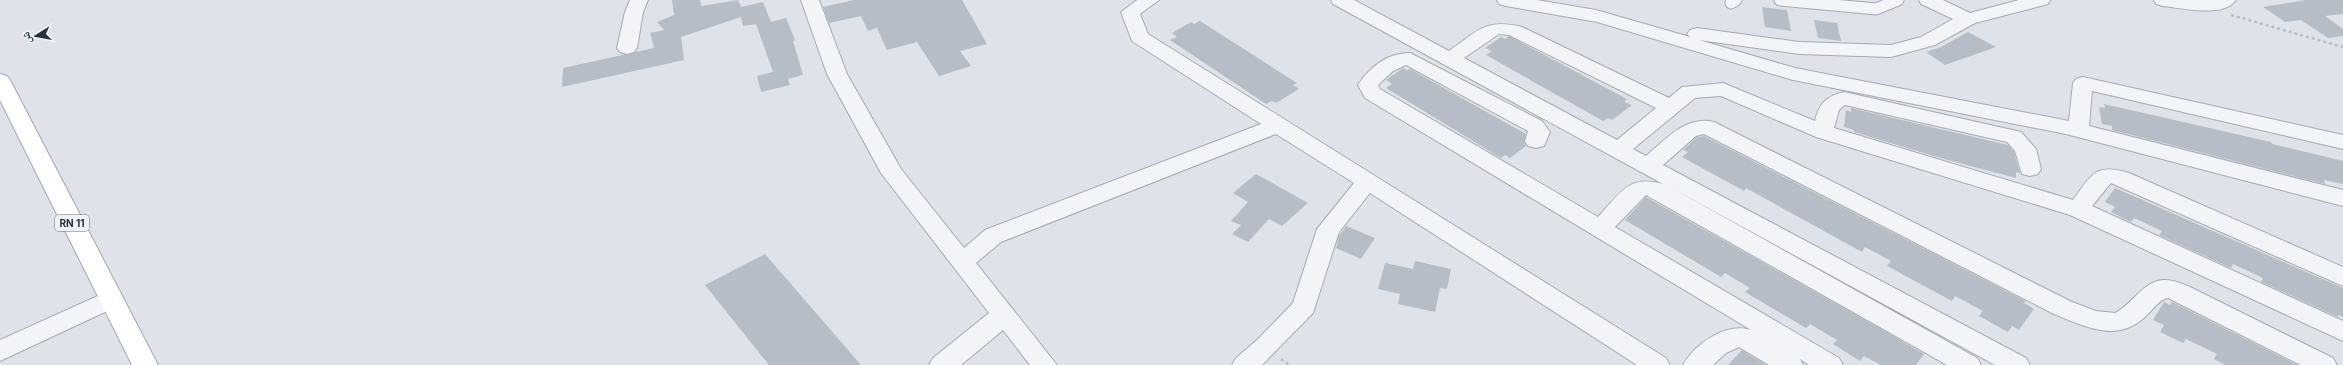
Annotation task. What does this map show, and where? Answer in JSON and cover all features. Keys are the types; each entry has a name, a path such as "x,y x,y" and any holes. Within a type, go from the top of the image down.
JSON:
{"main road":[{"name":"RN 11","path":"0,80 145,365"}],"street":[{"path":"627,48 634,12 639,0"},
{"path":"810,0 837,74 892,173 1044,365"},
{"path":"1150,0 1130,12 1139,37 1276,126 1657,365"},
{"path":"1340,0 1451,58 1618,150 2017,365"},
{"path":"1506,0 1728,39 1799,48 1891,51 1928,41 1968,19 2041,0"},
{"path":"1928,0 1968,19"},
{"path":"2163,0 2208,6 2227,0"},
{"path":"1596,16 1793,74 2078,130 2343,198"},
{"path":"1451,58 1494,29 1509,29 1671,107"},
{"path":"1536,141 1539,132 1535,126 1410,59 1398,60 1372,78 1368,85 1372,93 1830,365"},
{"path":"2078,130 2083,83 2343,142"},
{"path":"1618,150 1689,92 1723,88 1823,132 2078,209 2343,332"},
{"path":"1823,132 1831,104 1834,100 1844,98 2014,137 2025,149 2030,169"},
{"path":"962,262 993,236 1276,126"},
{"path":"1648,166 1690,130 1707,127 2063,308 2098,321 2115,323 2128,316 2158,291 2166,288 2182,293 2324,365"},
{"path":"2078,209 2102,178 2109,175 2122,178 2343,277"},
{"path":"1245,365 1266,347 1304,307 1328,229 1367,182"},
{"path":"1601,228 1638,189 1646,187 1655,188 1968,365"},
{"path":"3,355 111,299"},
{"path":"942,365 958,354 1004,314"},
{"path":"1696,365 1728,338 1735,337 1743,337 1790,365"}],"lane":[{"path":"1780,0 1876,9 1898,0"}],"path":[{"path":"2208,6 2240,18 2343,47"}],"building":[{"path":"672,0 700,0 701,6 738,0 741,7 763,2 771,22 786,18 795,40 793,41 803,75 788,79 790,85 761,92 757,76 773,72 756,24 743,26 741,17 681,37 684,60 562,87 563,68 654,48 650,33 664,30 657,22 674,15"},
{"path":"854,0 962,0 987,44 960,51 971,66 939,76 917,42 887,50 877,28 868,31 861,16 829,23 823,7"},
{"path":"2306,0 2343,0 2343,14 2325,16 2343,29 2343,36 2328,38 2301,20 2285,22 2263,7"},
{"path":"1762,7 1787,10 1791,31 1765,27"},
{"path":"1814,20 1837,23 1841,41 1818,38"},
{"path":"1200,21 1297,83 1293,85 1299,89 1276,103 1272,101 1266,104 1170,40 1177,37 1172,33 1191,22 1194,24"},
{"path":"1968,32 1996,47 1945,65 1926,52 1941,47"},
{"path":"1509,36 1627,99 1624,102 1632,105 1612,120 1608,118 1603,121 1486,55 1492,51 1485,48 1501,37 1505,39"},
{"path":"1403,68 1407,70 1410,69 1526,134 1524,141 1526,146 1510,158 1505,155 1501,158 1386,88 1392,84 1386,80"},
{"path":"2104,104 2271,142 2272,144 2343,161 2343,184 2324,180 2325,184 2112,130 2112,126 2102,124 2099,107 2105,108"},
{"path":"1851,108 2008,145 2014,152 2020,173 2016,172 2016,178 1944,159 1854,132 1854,130 1844,127 1846,110 1851,112"},
{"path":"1704,136 2026,301 2024,303 2034,309 2019,330 2012,326 2008,332 1979,316 1983,311 1955,296 1952,301 1887,266 1891,261 1865,247 1862,252 1746,188 1744,191 1682,157 1688,152 1683,150 1697,137"},
{"path":"1256,174 1308,203 1282,226 1269,219 1248,242 1232,234 1241,225 1231,221 1248,202 1233,193"},
{"path":"2115,188 2343,288 2343,317 2339,315 2338,317 2261,282 2263,278 2233,264 2231,268 2159,235 2162,231 2134,218 2131,222 2111,212 2115,207 2105,202"},
{"path":"1646,197 1924,354 1916,365 1881,365 1864,356 1860,361 1833,344 1837,340 1810,324 1806,328 1745,292 1750,288 1725,273 1721,277 1625,220"},
{"path":"1346,226 1375,238 1361,259 1336,248 1339,236"},
{"path":"765,254 861,365 769,365 705,285"},
{"path":"1415,261 1451,269 1447,289 1440,288 1435,312 1398,304 1400,294 1378,289 1385,263 1413,269"},
{"path":"2164,302 2170,305 2172,302 2298,365 2225,365 2214,359 2217,354 2186,339 2183,343 2160,332 2164,325 2153,320"},
{"path":"1742,350 1766,365 1728,365"}]}
